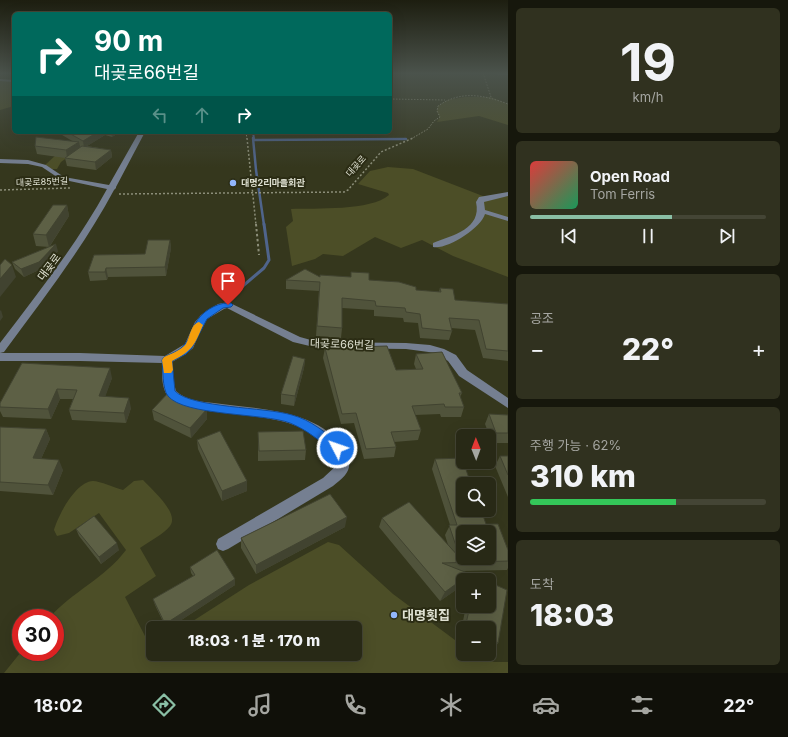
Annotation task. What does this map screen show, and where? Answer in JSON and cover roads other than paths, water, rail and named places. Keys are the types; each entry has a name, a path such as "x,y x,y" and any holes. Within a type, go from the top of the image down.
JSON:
{"street":[{"name":"대곶로","path":"0,350 94,222 141,134"},
{"path":"0,161 28,162 44,166 62,178 111,191"},
{"path":"436,245 470,229 479,221 482,211 480,202 482,199 508,194"},
{"path":"482,211 508,219"},
{"name":"대곶로66번길","path":"167,360 182,352 189,346 200,322 204,317 221,306 228,305 297,340 306,343 318,345 419,346 440,351 452,358 463,373 508,404"},
{"path":"0,357 80,357 167,360 170,392 174,397 200,406 290,418 315,430 330,441 342,455 344,464 342,472 328,482 223,544"}],"waterway":[{"path":"253,134 254,139"},
{"path":"253,138 264,225"},
{"path":"254,140 406,139 374,139"},
{"path":"237,291 264,268 269,260 264,224"}],"place":[{"name":"대명2리마을회관","path":"233,183"},
{"name":"대명횟집","path":"394,615"}]}
